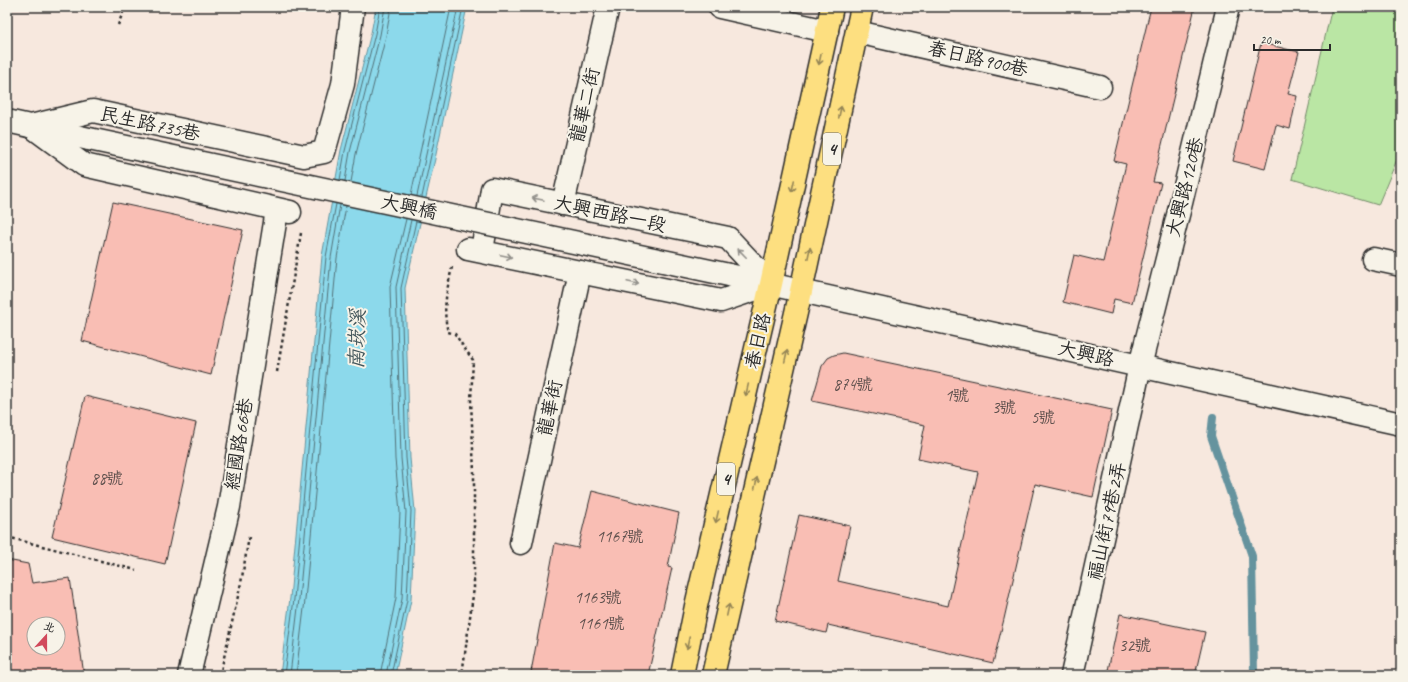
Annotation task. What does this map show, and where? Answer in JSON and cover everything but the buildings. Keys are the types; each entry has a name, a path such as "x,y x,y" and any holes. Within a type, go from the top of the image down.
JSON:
{"main road":[{"name":"春日路","path":"682,675 696,606 771,284 832,7"},
{"name":"春日路","path":"713,675 801,291 862,7"}],"street":[{"name":"民生路735巷","path":"31,126 93,111 304,156 324,152 343,84 353,7"},
{"name":"龍華二街","path":"563,204 608,7"},
{"path":"720,7 827,31"},
{"name":"大興路120巷","path":"1140,366 1181,204 1228,7"},
{"name":"春日路900巷","path":"857,32 1100,87"},
{"path":"7,121 31,126"},
{"name":"大興橋","path":"31,126 771,284"},
{"name":"經國路66巷","path":"31,126 84,165 283,211 229,506 189,675"},
{"name":"大興西路一段","path":"468,253 492,189 728,238 771,284"},
{"path":"468,253 580,272 721,301 771,284"},
{"path":"1373,259 1401,265"},
{"name":"龍華街","path":"521,543 580,272"},
{"name":"大興路","path":"771,284 1401,424"},
{"name":"福山街79巷2弄","path":"1072,675 1140,366"}],"path":[{"path":"118,25 125,7"},
{"path":"462,675 474,588 474,473 471,400 473,360 455,334 448,332 445,319 446,298 468,253"},
{"path":"7,537 136,570"},
{"path":"220,675 226,643"}],"green space":[{"path":"1332,7 1401,7 1401,150 1378,205 1292,179"}],"water":[{"name":"南崁溪","path":"376,7 467,7 435,159 405,288 410,458 415,511 411,600 395,675 280,675 290,598 322,256 341,150 371,33"}],"waterway":[{"path":"1213,417 1211,436 1252,556 1254,675"}]}
